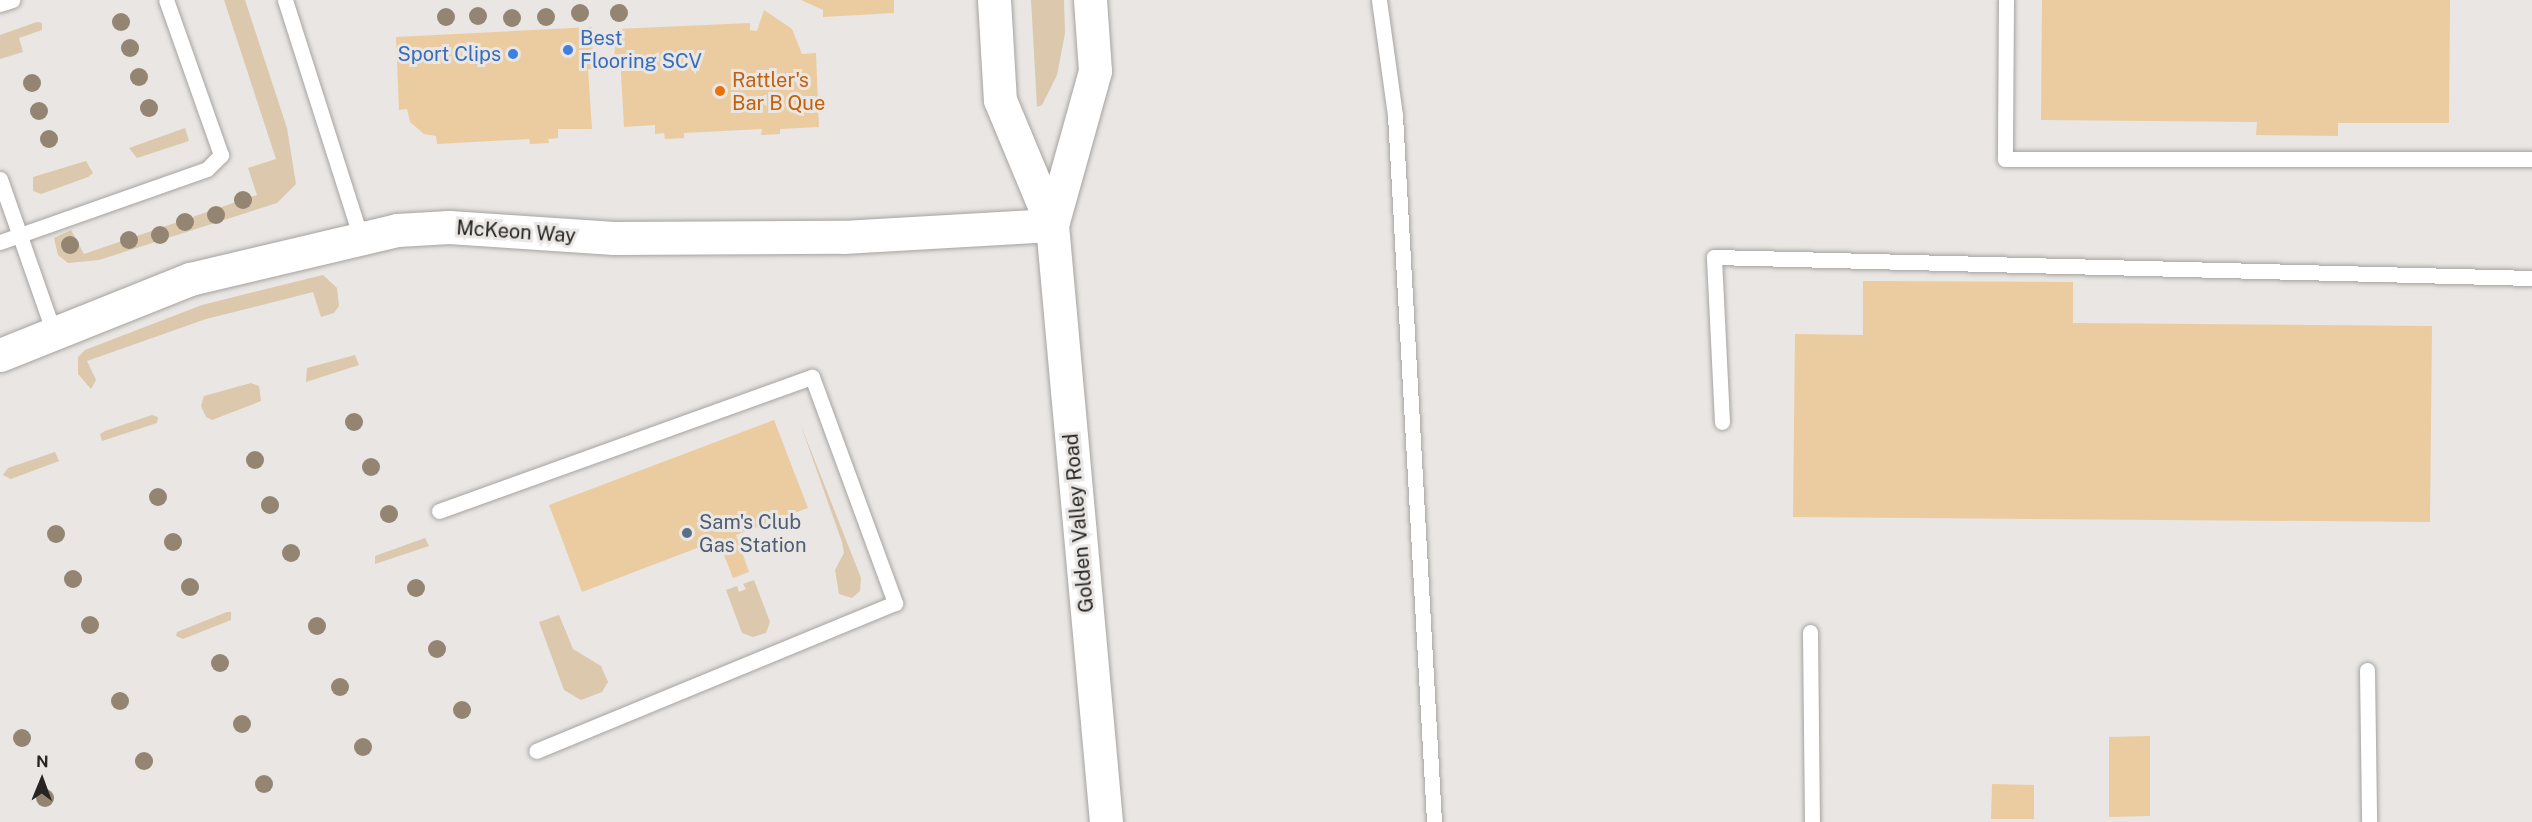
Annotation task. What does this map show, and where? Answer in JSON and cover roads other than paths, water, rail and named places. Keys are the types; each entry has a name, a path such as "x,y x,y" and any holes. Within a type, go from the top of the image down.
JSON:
{"street":[{"name":"Golden Valley Road","path":"994,0 1000,100 1052,225 1106,822"},
{"name":"Golden Valley Road","path":"1052,225 1095,70 1090,0"},
{"name":"McKeon Way","path":"0,355 190,279 360,235 449,227 614,238 843,237 1052,225"}],"lane":[{"path":"0,4 12,0"},
{"path":"0,242 207,169 221,155 166,0"},
{"path":"285,0 360,235"},
{"path":"1379,0 1395,115 1434,822"},
{"path":"2006,0 2005,159 2532,159"},
{"path":"0,179 54,333"},
{"path":"1722,422 1714,257 2532,279"},
{"path":"439,511 812,377 895,603 536,751"},
{"path":"1810,632 1812,822"},
{"path":"2367,670 2369,822"}],"place":[{"name":"Best Flooring SCV","path":"568,50"},
{"name":"Sport Clips","path":"513,54"},
{"name":"Rattler's Bar B Que","path":"720,91"},
{"name":"Sam's Club Gas Station","path":"687,533"}]}
